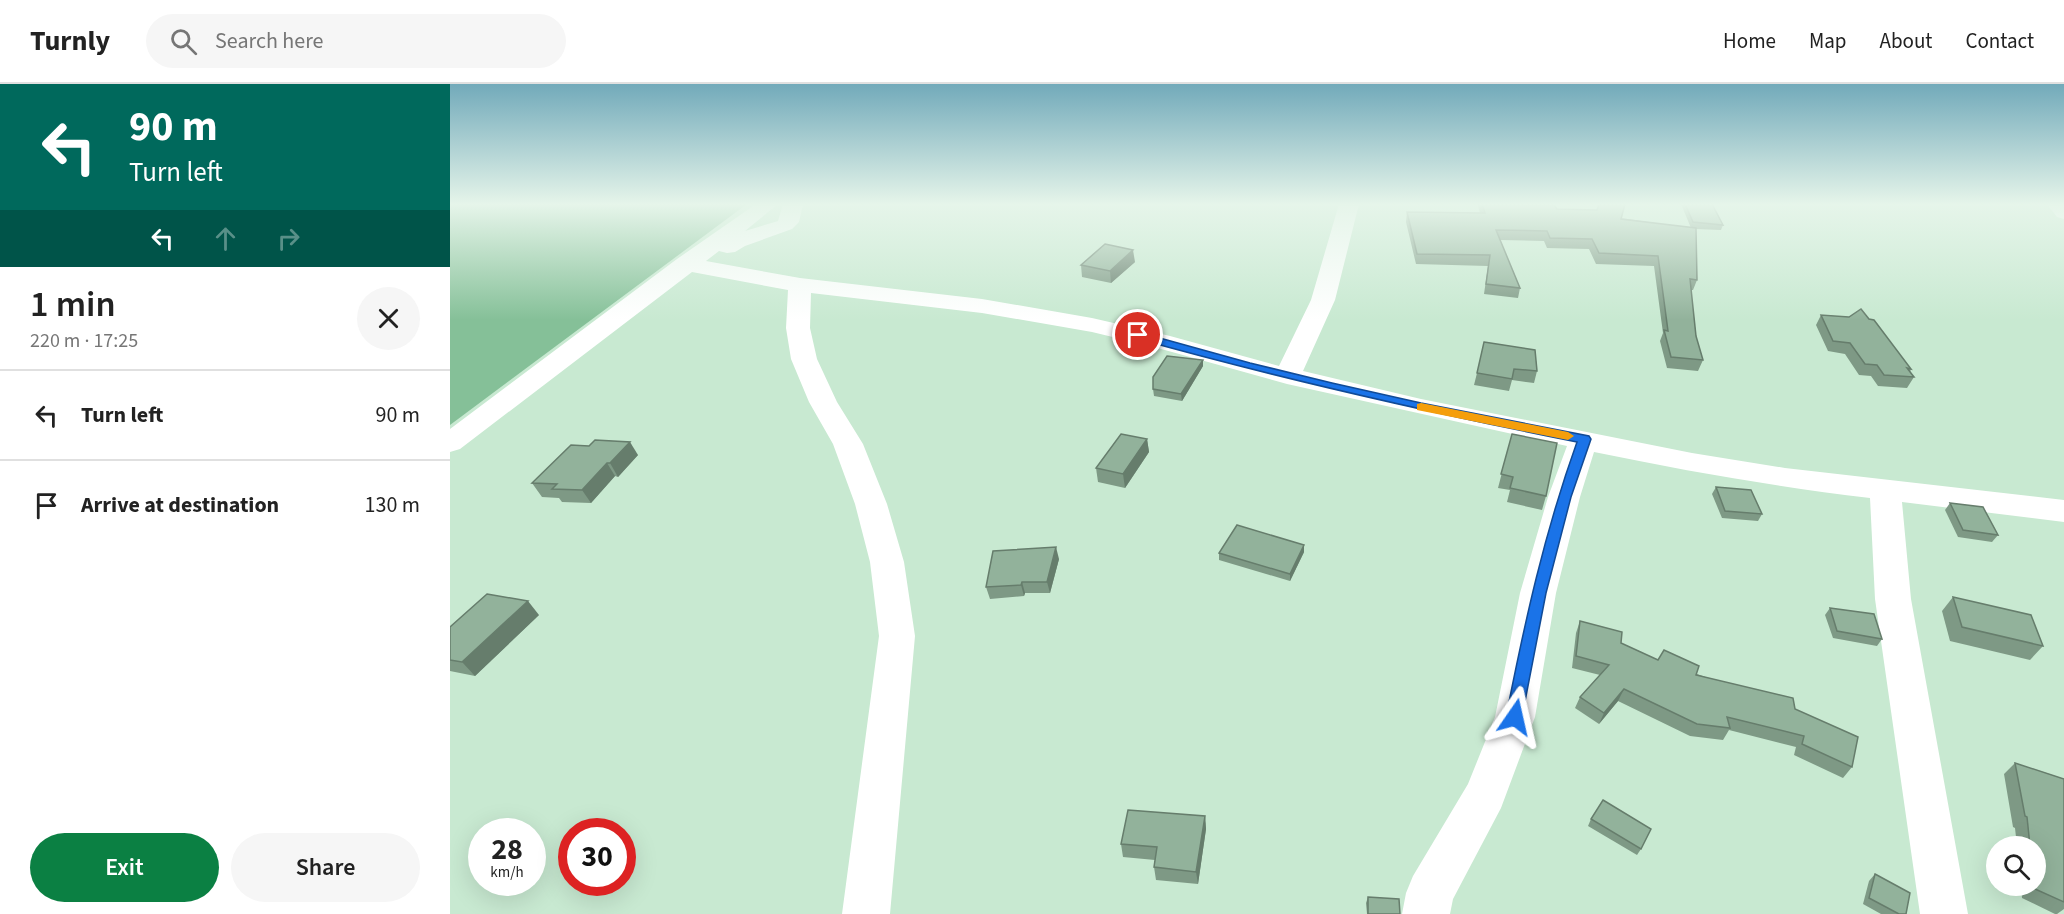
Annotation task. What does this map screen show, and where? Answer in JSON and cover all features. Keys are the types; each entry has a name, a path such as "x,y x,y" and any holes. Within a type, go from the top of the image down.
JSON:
{"street":[{"path":"698,267 725,243"},
{"path":"450,443 698,267 736,243"},
{"path":"1287,376 1323,300 1338,243"},
{"path":"698,267 800,285 982,306 1072,321 1161,341 1287,376 1421,407 1727,469 2064,512"},
{"path":"800,285 798,328 804,359 823,402 848,444 871,504 887,562 897,636 866,914"},
{"path":"1426,914 1430,894 1486,794 1515,717 1538,593 1564,497 1584,439"},
{"path":"1885,489 1893,599 1944,914"}],"green space":[{"path":"450,243 695,243 450,425"}],"building":[{"path":"1414,243 1501,243 1520,288 1486,284 1490,255 1417,254"},
{"path":"1594,243 1696,243 1697,280 1690,279 1696,336 1703,360 1671,357 1664,330 1668,331 1658,256 1599,253"},
{"path":"1105,244 1133,250 1110,271 1081,265"},
{"path":"1861,309 1869,319 1874,320 1911,369 1907,368 1914,377 1884,375 1877,365 1865,364 1850,343 1833,341 1821,315 1849,317"},
{"path":"1484,342 1535,350 1537,371 1514,369 1512,379 1477,373"},
{"path":"1167,356 1203,360 1181,394 1153,389 1153,377"},
{"path":"1121,434 1147,439 1123,474 1096,468"},
{"path":"1512,434 1557,443 1546,496 1510,488 1513,477 1501,474"},
{"path":"595,440 630,442 582,490 552,489 557,484 532,483 571,445 589,446"},
{"path":"1716,487 1751,490 1762,514 1725,511"},
{"path":"1950,503 1983,507 1998,535 1963,530"},
{"path":"1237,525 1304,545 1290,574 1219,553"},
{"path":"1056,547 1047,582 1022,582 1021,585 986,587 993,551"},
{"path":"487,594 528,601 462,662 450,660 450,627"},
{"path":"1953,597 2031,615 2043,646 1962,627"},
{"path":"1830,608 1874,614 1882,639 1837,631"},
{"path":"1580,621 1622,632 1621,643 1658,660 1664,650 1699,666 1696,675 1793,698 1795,709 1858,737 1852,767 1802,744 1804,736 1727,717 1730,728 1697,724 1624,689 1604,713 1580,697 1609,665 1576,656"},
{"path":"2015,763 2064,779 2064,902 2046,894 2046,836 2029,836"},
{"path":"1603,800 1651,829 1641,849 1591,819"},
{"path":"1128,810 1205,816 1196,872 1154,867 1157,847 1121,844"},
{"path":"1875,874 1910,893 1906,914 1899,914 1869,898"},
{"path":"1368,897 1399,899 1400,914 1368,914"}],"slow traffic":[{"path":"1421,407 1568,436"}],"route":[{"path":"1138,335 1247,366 1421,407 1584,439 1564,497 1538,593 1515,717"}]}
